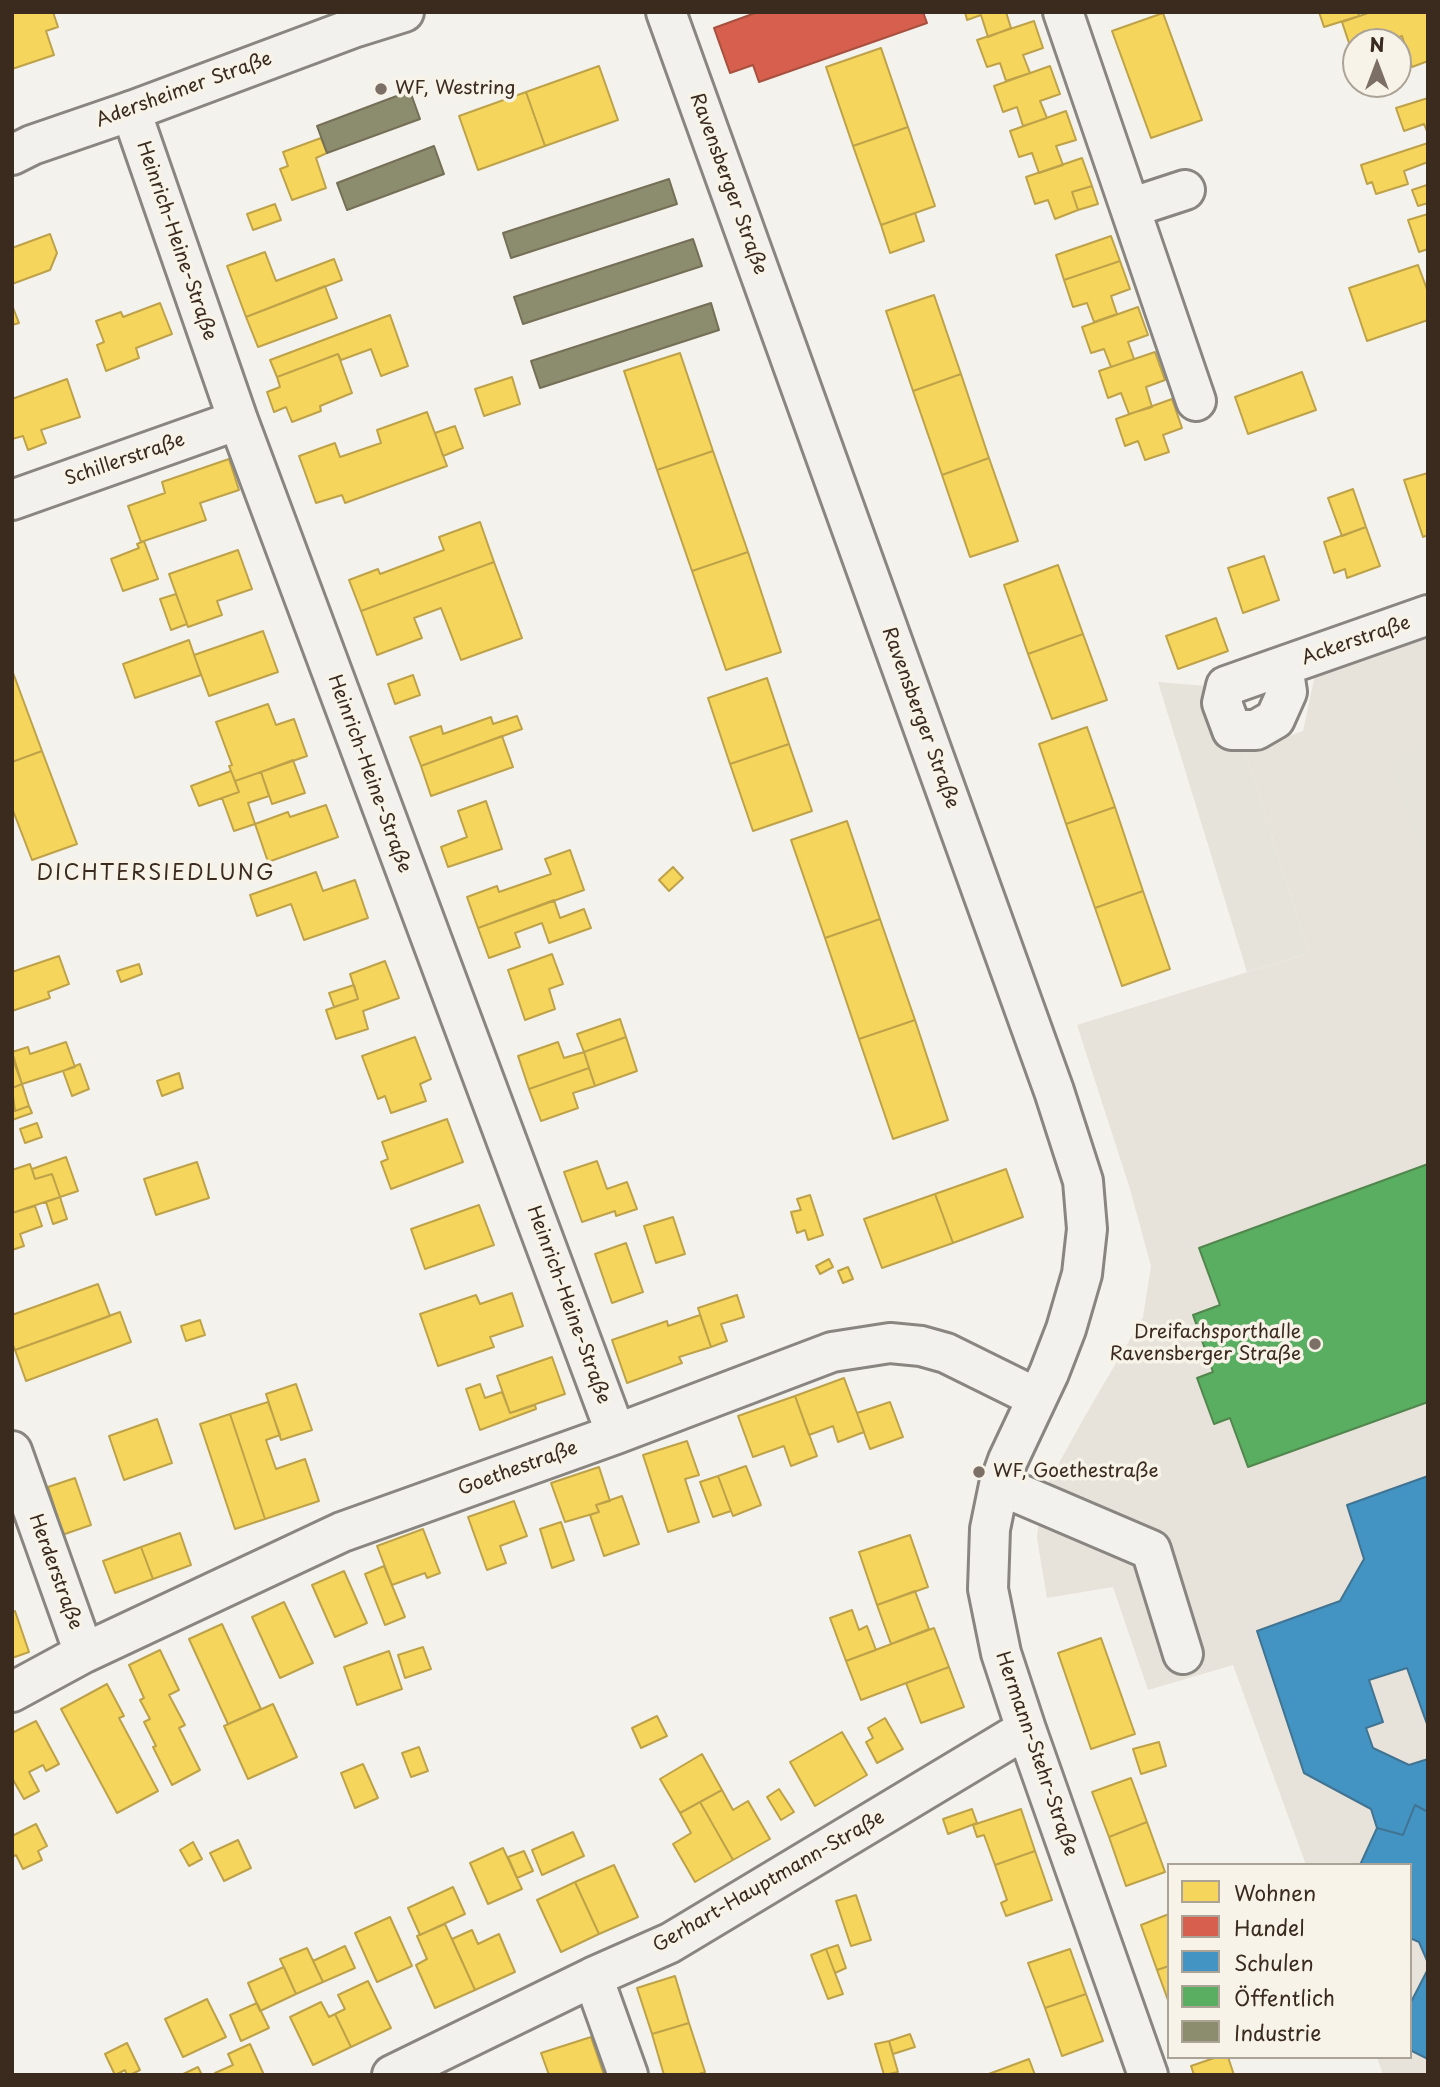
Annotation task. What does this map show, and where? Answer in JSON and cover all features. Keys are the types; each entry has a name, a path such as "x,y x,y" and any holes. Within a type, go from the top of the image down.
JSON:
{"street":[{"name":"Adersheimer Straße","path":"12,155 32,145 131,111 353,20 404,12"},
{"name":"Ravensberger Straße","path":"666,12 1054,1091 1083,1181 1087,1208 1086,1258 1066,1329 1030,1413"},
{"path":"1063,12 1196,401"},
{"name":"Heinrich-Heine-Straße","path":"131,111 237,420 616,1434"},
{"path":"1130,208 1185,190"},
{"name":"Schillerstraße","path":"12,500 237,420"},
{"name":"Ackerstraße","path":"1283,666 1428,615"},
{"name":"Goethestraße","path":"12,1692 84,1653 342,1532 616,1434 832,1352 890,1343 921,1346 946,1353 1030,1413"},
{"name":"Hermann-Stehr-Straße","path":"1030,1413 999,1485 990,1529 988,1589 1001,1653 1026,1730 1148,2075"},
{"name":"Herderstraße","path":"12,1451 84,1653"},
{"path":"999,1485 1151,1550 1182,1654"},
{"name":"Gerhart-Hauptmann-Straße","path":"392,2075 593,1977 670,1943 1026,1730"},
{"path":"593,1977 628,2075"}],"shaded area":[{"path":"1428,638 1428,2075 1383,2075 1378,2059 1412,2059 1412,1863 1305,1863 1233,1665 1148,1690 1113,1587 1047,1598 1037,1538 1042,1494 1143,1317 1151,1266 1130,1189 1077,1025 1309,953 1245,752 1303,731 1315,675"},
{"path":"1158,682 1206,686 1223,740 1245,752 1309,953 1247,972"},
{"path":"1428,744 1428,870 1388,762"}],"building: Wohnen":[{"path":"12,12 53,12 58,27 46,31 54,55 12,69"},
{"path":"965,12 1006,12 1011,28 988,37 981,15 967,20"},
{"path":"1319,12 1358,12 1359,16 1324,27"},
{"path":"1371,12 1428,12 1428,61 1412,67 1412,28 1344,28 1342,22"},
{"path":"1163,13 1202,120 1151,138 1112,31"},
{"path":"1034,21 1043,48 1023,55 1030,73 1006,81 1000,63 987,67 977,40"},
{"path":"881,48 908,127 853,146 826,67"},
{"path":"599,66 618,120 545,146 526,92"},
{"path":"1050,66 1060,94 1040,101 1047,118 1023,126 1017,107 1003,112 994,86"},
{"path":"526,92 545,146 478,170 459,116"},
{"path":"1428,98 1428,134 1424,124 1404,131 1396,108"},
{"path":"1066,111 1076,140 1056,146 1063,165 1039,173 1032,153 1019,157 1010,131"},
{"path":"908,127 935,206 881,225 853,146"},
{"path":"321,138 327,153 316,158 326,188 292,200 280,169 288,166 283,152"},
{"path":"1428,143 1428,162 1404,171 1408,184 1376,194 1372,182 1367,184 1361,165"},
{"path":"1082,158 1092,186 1072,192 1078,210 1055,219 1048,200 1035,204 1026,177"},
{"path":"1427,185 1428,203 1418,206 1412,190"},
{"path":"1092,186 1098,204 1078,210 1072,192"},
{"path":"275,204 281,220 253,230 247,214"},
{"path":"915,213 924,241 890,253 881,225"},
{"path":"1428,214 1428,249 1419,252 1408,220"},
{"path":"50,234 57,253 50,270 12,284 12,248"},
{"path":"1111,236 1120,261 1064,280 1056,255"},
{"path":"265,252 276,281 334,259 342,280 246,317 227,266"},
{"path":"1120,261 1130,289 1111,296 1117,314 1094,322 1087,303 1073,307 1064,280"},
{"path":"1418,265 1428,292 1428,320 1367,341 1349,288"},
{"path":"325,286 337,318 258,347 246,317"},
{"path":"934,295 961,374 913,391 886,311"},
{"path":"160,303 172,334 136,348 139,358 106,371 97,345 104,342 96,321 121,312 123,317"},
{"path":"12,305 19,323 12,325"},
{"path":"1138,307 1148,335 1128,342 1134,359 1111,367 1104,349 1091,353 1082,327"},
{"path":"390,315 408,366 381,376 371,349 341,360 338,354 277,377 270,360"},
{"path":"1155,352 1165,380 1146,387 1152,407 1129,414 1121,393 1108,398 1099,371"},
{"path":"680,353 713,451 657,470 624,371"},
{"path":"338,354 352,393 320,406 321,411 292,422 286,407 274,412 267,392 280,387 277,377"},
{"path":"1302,372 1316,410 1248,434 1235,397"},
{"path":"961,374 989,458 942,475 913,391"},
{"path":"512,377 520,404 484,416 475,389"},
{"path":"67,379 80,417 41,430 46,443 28,450 23,436 12,439 12,399"},
{"path":"1172,399 1182,428 1163,435 1169,452 1145,460 1138,441 1125,446 1116,419"},
{"path":"427,412 447,466 345,503 342,495 316,503 299,456 335,443 340,457 381,443 377,430"},
{"path":"455,426 463,448 443,456 435,433"},
{"path":"713,451 748,552 692,571 657,470"},
{"path":"989,458 1018,541 970,557 942,475"},
{"path":"229,459 239,490 200,503 206,520 141,542 128,506 165,493 162,482"},
{"path":"1428,473 1428,535 1423,537 1404,480"},
{"path":"1353,489 1366,527 1342,536 1328,498"},
{"path":"480,522 494,562 361,611 349,580 378,569 380,574 444,550 439,537"},
{"path":"1366,527 1380,566 1347,578 1345,569 1334,573 1324,542"},
{"path":"144,541 158,579 123,591 111,559 139,548 137,544"},
{"path":"238,550 252,589 217,601 222,615 188,627 169,574"},
{"path":"748,552 781,652 726,670 692,571"},
{"path":"1264,556 1279,600 1243,613 1228,568"},
{"path":"494,562 522,638 461,660 441,608 414,618 422,638 377,655 361,611"},
{"path":"1058,565 1083,634 1028,654 1004,585"},
{"path":"176,594 187,624 171,630 160,599"},
{"path":"1216,618 1228,651 1178,669 1166,636"},
{"path":"263,631 278,672 209,696 194,655"},
{"path":"1083,634 1107,700 1052,719 1028,654"},
{"path":"189,640 201,675 135,698 123,664"},
{"path":"12,670 42,751 12,762"},
{"path":"413,675 420,695 395,704 388,684"},
{"path":"767,678 789,744 730,764 708,698"},
{"path":"268,704 276,725 294,719 307,756 235,781 216,722"},
{"path":"517,716 522,729 421,766 410,737 441,726 443,734 491,717 493,724"},
{"path":"1087,727 1115,807 1066,824 1039,744"},
{"path":"502,736 513,767 431,796 421,766"},
{"path":"789,744 812,811 753,831 730,764"},
{"path":"42,751 77,844 32,860 12,808 12,762"},
{"path":"293,760 305,793 272,804 261,772"},
{"path":"231,771 239,792 199,806 191,786"},
{"path":"261,772 269,796 248,803 255,824 234,831 222,798 239,792 235,781"},
{"path":"486,801 502,849 448,867 441,847 467,837 458,811"},
{"path":"326,805 338,837 268,862 255,824 288,812 290,817"},
{"path":"1115,807 1143,891 1095,908 1066,824"},
{"path":"847,821 880,919 825,938 791,840"},
{"path":"570,850 584,890 478,928 467,897 497,886 499,892 551,874 545,859"},
{"path":"673,867 683,878 669,891 659,880"},
{"path":"316,872 323,891 355,880 368,918 304,940 291,904 257,916 250,895"},
{"path":"1143,891 1170,969 1122,986 1095,908"},
{"path":"554,900 560,918 584,909 591,928 549,943 542,923 515,933 520,947 489,958 478,928"},
{"path":"880,919 915,1020 859,1039 825,938"},
{"path":"552,954 563,984 549,989 555,1009 525,1020 508,970"},
{"path":"59,956 69,984 48,992 50,998 12,1011 12,972"},
{"path":"385,961 399,998 363,1011 368,1029 336,1039 326,1010 358,999 350,974"},
{"path":"139,964 142,974 121,982 117,971"},
{"path":"354,985 358,999 334,1007 329,993"},
{"path":"620,1019 626,1037 584,1052 577,1034"},
{"path":"915,1020 948,1120 893,1139 859,1039"},
{"path":"415,1037 431,1079 420,1084 426,1101 391,1113 385,1096 378,1099 362,1056"},
{"path":"626,1037 637,1071 595,1086 584,1052"},
{"path":"66,1042 75,1067 22,1084 12,1052 28,1047 30,1054"},
{"path":"558,1042 564,1058 584,1052 589,1068 529,1089 518,1056"},
{"path":"12,1057 22,1084 12,1088"},
{"path":"80,1064 89,1089 72,1096 63,1071"},
{"path":"589,1068 595,1086 573,1093 578,1108 541,1121 529,1089"},
{"path":"179,1073 183,1088 162,1096 157,1081"},
{"path":"22,1084 29,1106 15,1111 12,1088"},
{"path":"12,1104 15,1111 29,1106 32,1113 12,1120"},
{"path":"447,1119 463,1162 391,1189 381,1162 388,1159 382,1142"},
{"path":"37,1123 42,1137 25,1143 20,1129"},
{"path":"66,1157 78,1191 60,1197 52,1174 35,1179 32,1169"},
{"path":"597,1161 607,1189 627,1182 637,1209 616,1216 615,1211 582,1222 564,1172"},
{"path":"197,1162 209,1198 156,1215 144,1179"},
{"path":"30,1164 35,1179 52,1174 60,1197 12,1213 12,1170"},
{"path":"1006,1169 1023,1217 953,1243 935,1194"},
{"path":"935,1194 953,1243 882,1268 864,1219"},
{"path":"810,1195 823,1235 808,1240 805,1230 797,1233 791,1212 801,1210 797,1199"},
{"path":"60,1197 67,1219 53,1224 46,1202"},
{"path":"479,1205 494,1245 425,1269 411,1229"},
{"path":"35,1206 42,1226 20,1234 24,1246 12,1250 12,1213"},
{"path":"673,1217 685,1254 656,1263 644,1226"},
{"path":"626,1243 643,1292 612,1303 595,1254"},
{"path":"829,1259 833,1267 820,1274 816,1266"},
{"path":"848,1267 853,1279 843,1283 838,1271"},
{"path":"98,1284 110,1316 15,1350 12,1343 12,1315"},
{"path":"512,1293 523,1326 490,1337 494,1347 438,1366 420,1314 476,1295 480,1304"},
{"path":"737,1295 744,1317 721,1324 727,1341 711,1347 698,1308"},
{"path":"120,1312 131,1342 26,1381 15,1350"},
{"path":"700,1315 711,1347 679,1357 682,1363 627,1383 612,1340 667,1321 668,1326"},
{"path":"200,1320 205,1335 186,1341 181,1326"},
{"path":"552,1357 565,1394 510,1413 497,1376"},
{"path":"844,1378 864,1432 838,1442 833,1426 809,1435 795,1396"},
{"path":"296,1384 312,1430 281,1440 266,1394"},
{"path":"480,1384 485,1398 502,1392 510,1413 535,1405 536,1409 480,1430 466,1389"},
{"path":"795,1396 817,1456 791,1466 784,1446 753,1457 738,1416"},
{"path":"268,1402 280,1435 266,1440 276,1469 305,1459 319,1501 265,1519 230,1414"},
{"path":"890,1402 903,1437 870,1449 857,1413"},
{"path":"230,1414 265,1519 235,1529 200,1424"},
{"path":"157,1419 172,1463 124,1480 109,1436"},
{"path":"687,1441 699,1475 685,1479 699,1522 668,1532 643,1455"},
{"path":"746,1466 761,1505 733,1516 718,1476"},
{"path":"599,1467 610,1501 596,1505 599,1512 565,1522 551,1483"},
{"path":"718,1476 731,1511 713,1517 700,1482"},
{"path":"75,1478 91,1525 59,1536 49,1511 55,1509 48,1487"},
{"path":"622,1496 639,1544 604,1556 590,1515 599,1512 596,1505"},
{"path":"514,1501 527,1536 500,1546 506,1563 487,1570 468,1517"},
{"path":"561,1522 574,1560 552,1568 540,1529"},
{"path":"423,1529 440,1573 427,1578 425,1573 392,1585 377,1546"},
{"path":"180,1533 191,1565 153,1579 141,1547"},
{"path":"910,1535 928,1587 877,1605 859,1552"},
{"path":"141,1547 153,1579 115,1593 103,1561"},
{"path":"384,1566 405,1617 385,1625 365,1574"},
{"path":"344,1571 367,1623 335,1637 312,1585"},
{"path":"915,1591 929,1629 891,1644 877,1605"},
{"path":"284,1602 313,1663 280,1678 252,1617"},
{"path":"852,1610 859,1630 867,1626 876,1650 846,1661 830,1618"},
{"path":"15,1611 29,1652 12,1658 12,1612"},
{"path":"222,1624 261,1709 228,1724 189,1639"},
{"path":"934,1628 949,1667 861,1700 846,1661"},
{"path":"1101,1638 1135,1734 1091,1749 1058,1653"},
{"path":"423,1647 431,1669 405,1678 398,1655"},
{"path":"160,1650 179,1690 169,1695 185,1725 179,1728 200,1770 172,1785 144,1722 150,1719 140,1700 144,1698 129,1665"},
{"path":"389,1651 402,1689 357,1705 344,1667"},
{"path":"949,1667 964,1707 921,1723 906,1683"},
{"path":"107,1684 124,1716 119,1718 158,1791 117,1813 61,1709"},
{"path":"273,1704 297,1757 248,1779 224,1726"},
{"path":"657,1716 667,1736 641,1748 632,1728"},
{"path":"885,1718 903,1749 877,1763 866,1742 873,1738 868,1728"},
{"path":"36,1721 59,1764 46,1771 43,1765 29,1772 39,1791 24,1799 12,1778 12,1733"},
{"path":"842,1732 867,1775 815,1806 790,1762"},
{"path":"1159,1742 1166,1766 1141,1774 1133,1749"},
{"path":"419,1747 428,1771 411,1777 402,1753"},
{"path":"702,1754 722,1790 680,1813 660,1779"},
{"path":"363,1764 378,1798 355,1808 341,1773"},
{"path":"1131,1778 1147,1822 1109,1837 1092,1792"},
{"path":"779,1789 794,1812 781,1820 767,1797"},
{"path":"722,1790 733,1810 748,1801 770,1839 733,1860 700,1802"},
{"path":"700,1802 733,1860 695,1882 673,1844 691,1833 680,1813"},
{"path":"972,1809 977,1823 948,1834 943,1819"},
{"path":"1021,1809 1035,1851 995,1865 984,1835 977,1837 973,1825"},
{"path":"1147,1822 1165,1872 1126,1886 1109,1837"},
{"path":"36,1824 47,1846 38,1851 42,1860 23,1869 16,1855 12,1857 12,1836"},
{"path":"573,1832 584,1856 542,1875 532,1850"},
{"path":"238,1840 251,1868 224,1881 210,1853"},
{"path":"193,1842 202,1859 189,1866 180,1850"},
{"path":"503,1848 522,1889 488,1904 470,1863"},
{"path":"524,1851 533,1871 517,1878 508,1857"},
{"path":"1035,1851 1052,1900 1006,1916 1001,1903 1007,1900 995,1865"},
{"path":"614,1865 638,1917 599,1934 575,1882"},
{"path":"575,1882 599,1934 561,1952 537,1900"},
{"path":"453,1887 465,1914 420,1935 408,1908"},
{"path":"856,1895 871,1940 851,1946 836,1901"},
{"path":"1167,1915 1167,1967 1157,1970 1141,1925"},
{"path":"390,1917 412,1966 377,1982 355,1933"},
{"path":"445,1924 475,1990 435,2008 416,1965 427,1959 417,1936"},
{"path":"472,1930 478,1944 499,1934 515,1972 475,1990 452,1939"},
{"path":"838,1945 846,1968 835,1973 826,1949"},
{"path":"345,1946 355,1968 323,1982 313,1961"},
{"path":"307,1948 323,1982 296,1994 280,1959"},
{"path":"826,1949 843,1994 828,1999 811,1955"},
{"path":"1070,1949 1086,1994 1045,2008 1028,1963"},
{"path":"284,1967 296,1994 260,2011 248,1983"},
{"path":"1167,1967 1167,1998 1157,1970"},
{"path":"675,1976 689,2023 652,2034 637,1988"},
{"path":"368,1981 391,2028 351,2047 335,2014 345,2009 338,1995"},
{"path":"1086,1994 1103,2041 1062,2056 1045,2008"},
{"path":"207,1999 226,2037 183,2057 165,2019"},
{"path":"321,2002 329,2017 335,2014 351,2047 313,2065 290,2017"},
{"path":"257,2003 269,2028 241,2041 230,2015"},
{"path":"689,2023 705,2072 696,2075 664,2075 652,2034"},
{"path":"910,2034 915,2047 893,2054 889,2041"},
{"path":"591,2037 604,2075 549,2075 541,2053"},
{"path":"889,2041 898,2072 884,2075 875,2044"},
{"path":"127,2043 140,2070 127,2075 125,2070 115,2075 105,2054"},
{"path":"250,2044 264,2075 216,2075 215,2073 233,2065 228,2054"},
{"path":"1029,2059 1035,2075 986,2075"},
{"path":"1211,2059 1229,2059 1234,2075 1194,2075 1191,2066"},
{"path":"198,2067 202,2075 181,2075"}],"building: Handel":[{"path":"758,12 923,12 927,23 759,82 753,65 730,73 714,28"}],"building: Schulen":[{"path":"1428,1476 1428,1727 1407,1668 1369,1680 1383,1722 1366,1728 1373,1748 1409,1765 1428,1759 1428,1812 1415,1805 1403,1835 1377,1828 1371,1809 1304,1773 1257,1631 1340,1601 1364,1559 1347,1505"},
{"path":"1415,1805 1428,1812 1428,1963 1419,1942 1412,1939 1412,1863 1361,1863 1377,1828 1403,1835"},
{"path":"1428,1969 1428,2059 1412,2051 1412,2000"}],"building: Öffentlich":[{"name":"Dreifachsporthalle Ravensberger Straße","path":"1428,1164 1428,1402 1248,1467 1230,1418 1214,1424 1197,1378 1213,1372 1193,1315 1220,1305 1199,1248"}],"building: Industrie":[{"path":"410,91 420,119 327,153 317,126"},
{"path":"434,146 444,174 347,210 337,183"},
{"path":"669,179 677,204 511,258 503,233"},
{"path":"693,239 702,266 523,324 514,297"},
{"path":"711,303 719,330 540,388 531,361"}],"place":[{"name":"WF, Westring","path":"381,89"},
{"name":"Dreifachsporthalle Ravensberger Straße","path":"1315,1344"},
{"name":"WF, Goethestraße","path":"979,1472"}],"district":[{"name":"DICHTERSIEDLUNG","path":"156,874"}]}
